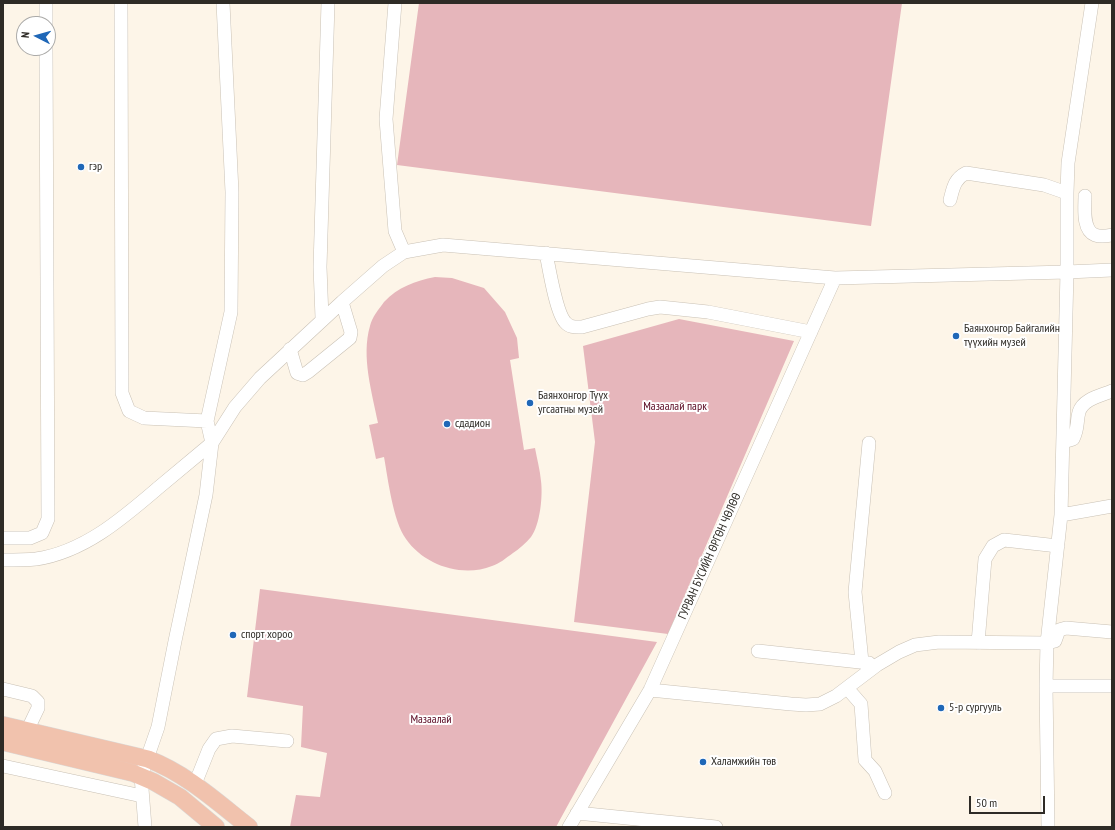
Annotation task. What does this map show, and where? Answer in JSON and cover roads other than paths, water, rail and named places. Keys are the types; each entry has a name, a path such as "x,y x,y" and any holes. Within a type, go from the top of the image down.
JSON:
{"main road":[{"path":"3,725 148,759 165,765 195,784 249,827"},
{"path":"3,742 109,766 141,776 180,797 216,827"}],"street":[{"path":"46,3 46,16"},
{"path":"121,3 122,393 129,410 144,418 207,421"},
{"path":"145,827 141,776 158,727 206,495 212,443 207,421 231,312 232,192 223,3"},
{"path":"322,318 320,267 328,3"},
{"path":"395,3 386,119 395,231 404,252"},
{"path":"1048,827 1046,686 1047,643 1061,515 1068,163 1092,3"},
{"path":"3,538 30,538 42,533 48,519 46,56"},
{"path":"950,200 954,185 959,176 966,173 1044,185 1067,193"},
{"path":"1085,196 1085,219 1089,230 1095,235 1112,235"},
{"path":"3,560 36,559 74,547 103,532 128,514 212,443 236,407 260,378 322,318 383,266 404,252 443,244 836,278 1112,270"},
{"path":"546,253 560,314 565,323 572,327 582,327 648,308 660,307 708,312 811,332"},
{"name":"ГУРВАН БҮСИЙН ӨРГӨН ЧӨЛӨӨ","path":"569,827 650,690 836,278"},
{"path":"290,349 297,373 303,375 350,338 351,332 342,302"},
{"path":"1063,442 1073,439 1077,430 1079,411 1085,402 1112,391"},
{"path":"862,662 855,592 868,443"},
{"path":"1061,515 1112,506"},
{"path":"978,643 985,559 993,546 1004,540 1058,546"},
{"path":"650,690 806,705 820,704 836,696 877,665 899,652 915,645 939,642 1047,643 1055,641 1059,630 1066,628 1112,632"},
{"path":"758,651 862,662 877,665"},
{"path":"1046,686 1112,686"},
{"path":"847,688 861,704 864,760 875,771 885,793"},
{"path":"3,689 32,696 38,702 38,708 27,731"},
{"path":"195,784 209,749 216,739 232,736 287,742"},
{"path":"3,766 142,796"},
{"path":"577,813 716,827"}],"place":[{"name":"гэр","path":"81,167"},
{"name":"Баянхонгор Байгалийн түүхийн музей","path":"956,336"},
{"name":"Баянхонгор Түүх угсаатны музей","path":"530,403"},
{"name":"сдадион","path":"447,424"},
{"name":"спорт хороо","path":"233,635"},
{"name":"5-р сургууль","path":"941,708"},
{"name":"Халамжийн төв","path":"703,762"}],"park label":[{"name":"Мазаалай парк","path":"675,407"},
{"name":"Мазаалай","path":"431,720"}]}
